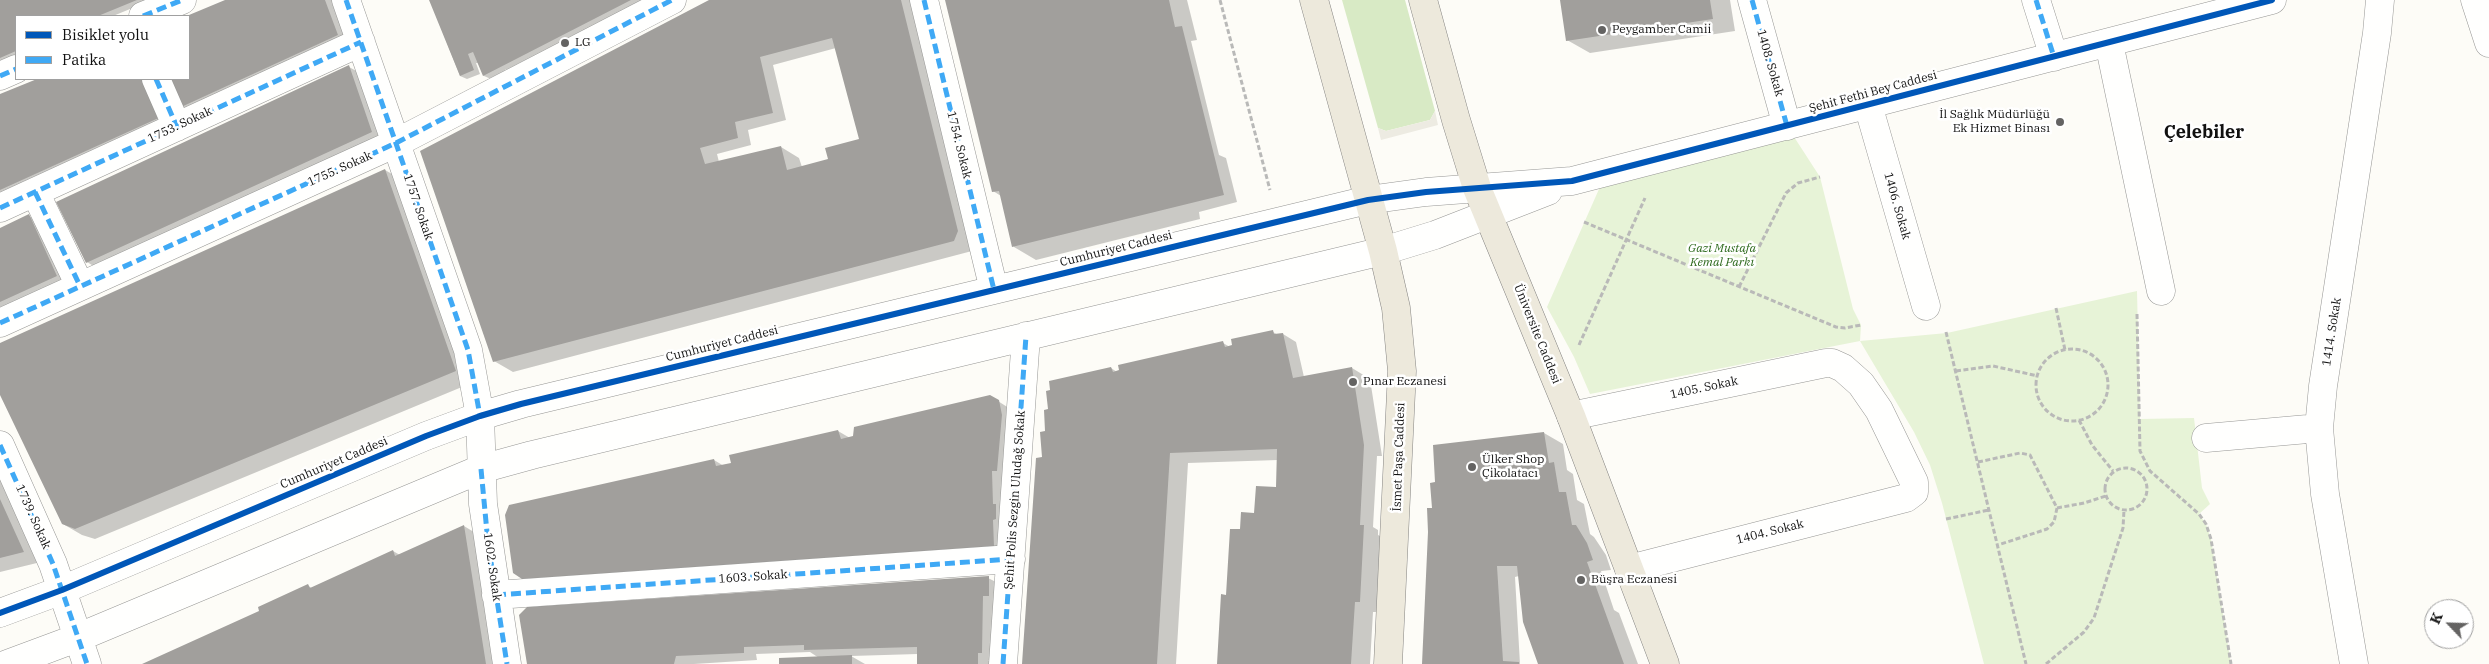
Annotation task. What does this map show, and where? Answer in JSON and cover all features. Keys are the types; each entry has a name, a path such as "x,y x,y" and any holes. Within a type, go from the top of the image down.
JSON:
{"main road":[{"path":"1314,0 1383,251"},
{"name":"Üniversite Caddesi","path":"1423,0 1456,120 1478,188 1571,416 1665,664"},
{"name":"İsmet Paşa Caddesi","path":"1383,251 1396,308 1402,371 1388,664"}],"street":[{"path":"145,15 182,0"},
{"name":"1757. Sokak","path":"346,0 468,350 480,416 481,469"},
{"name":"1755. Sokak","path":"0,323 396,143 672,0"},
{"name":"1754. Sokak","path":"924,0 994,290"},
{"name":"1408. Sokak","path":"1752,0 1787,126"},
{"path":"2036,0 2054,57"},
{"name":"Şehit Fethi Bey Caddesi","path":"1488,215 1572,181 2272,0"},
{"name":"1414. Sokak","path":"2354,664 2325,494 2320,428 2323,386 2380,0"},
{"path":"2475,0 2489,43"},
{"name":"1753. Sokak","path":"0,208 361,42"},
{"path":"2110,43 2160,291"},
{"path":"0,76 15,69"},
{"path":"156,80 178,126"},
{"name":"1406. Sokak","path":"1868,105 1926,306"},
{"name":"Şehit Fethi Bey Caddesi","path":"1478,188 1572,181"},
{"name":"Cumhuriyet Caddesi","path":"0,613 62,590 426,436 480,416 521,404 1368,200 1478,188"},
{"path":"35,192 80,286"},
{"path":"7,664 35,659 77,638 481,469 532,454 1383,251 1488,215"},
{"name":"Şehit Polis Sezgin Uludağ Sokak","path":"1003,664 1026,336"},
{"name":"1405. Sokak","path":"1571,416 1826,363 1838,365 1861,384 1879,410 1914,482 1914,492 1911,496"},
{"path":"2206,438 2320,428"},
{"name":"1739. Sokak","path":"0,445 43,538 87,664"},
{"name":"1602. Sokak","path":"481,469 506,664"},
{"name":"1404. Sokak","path":"1629,569 1911,496"},
{"name":"1603. Sokak","path":"496,595 1011,559"}],"path":[{"path":"1220,0 1271,196"},
{"path":"1578,348 1662,157"},
{"path":"1739,286 1786,193 1798,183 1820,177"},
{"path":"1584,222 1836,327 1845,328 1861,325"},
{"path":"1926,306 1947,333 2026,664"},
{"path":"2056,308 2065,350"},
{"path":"2137,310 2140,451 2147,468 2199,514 2206,524 2211,539 2231,664"},
{"path":"2065,350 2088,353 2097,360 2108,380 2104,403 2096,412 2079,420 2062,420 2051,415 2037,396 2036,384 2045,362 2054,354 2065,350"},
{"path":"1956,371 1993,366 2038,376"},
{"path":"2079,420 2092,445 2113,471"},
{"path":"1978,462 2020,453 2030,455 2057,508 2054,522 2047,529 1998,545"},
{"path":"2127,468 2139,473 2146,485 2144,498 2135,508 2124,510 2115,507 2106,496 2106,483 2113,471 2127,468"},
{"path":"2139,473 2147,468"},
{"path":"2057,508 2084,503 2106,496"},
{"path":"1946,519 1989,510"},
{"path":"2046,664 2084,632 2094,618 2123,528 2124,510"}],"green space":[{"path":"1342,0 1405,0 1435,111 1430,120 1386,131 1378,128"},
{"name":"Gazi Mustafa Kemal Parkı","path":"1787,126 1820,177 1853,309 1861,325 1860,341 1590,394 1574,357 1547,307 1603,180"},
{"path":"2137,291 2140,419 2194,418 2202,488 2210,504 2199,514 2206,524 2211,539 2231,664 1984,664 1942,503 1930,465 1914,432 1860,341 1947,333"}],"shaded area":[{"path":"1435,111 1438,125 1381,140 1378,128 1386,131 1430,120"}],"building":[{"path":"0,0 137,0 100,15 15,15 15,51 0,58"},
{"path":"225,0 325,0 338,35 179,108 166,80 190,80 189,15"},
{"path":"429,0 631,0 483,76 473,52 468,54 474,70 460,76"},
{"path":"709,0 901,0 958,231 954,241 493,362 420,151","holes":["832,38 859,139 825,148 828,159 787,170 781,146 705,164 700,148 738,138 735,122 773,113 760,57"]},
{"path":"945,0 1169,0 1175,27 1182,26 1224,195 1012,247 999,191 992,192"},
{"name":"Peygamber Camii","path":"1560,0 1710,0 1713,19 1566,41"},
{"path":"349,65 372,132 86,263 56,202"},
{"path":"35,80 146,80 163,116 0,190 0,94"},
{"path":"385,169 456,371 75,529 62,524 0,395 0,343"},
{"path":"29,214 57,276 0,302 0,228"},
{"path":"1273,330 1274,334 1283,333 1293,378 1352,367 1364,445 1360,525 1364,525 1360,602 1355,602 1351,664 1217,664 1221,594 1226,595 1230,529 1240,529 1241,512 1254,513 1256,486 1276,487 1277,449 1170,453 1157,664 1022,664 1036,458 1042,457 1040,432 1045,431 1044,410 1048,409 1046,391 1050,390 1049,381 1111,367 1113,372 1119,370 1118,365 1223,341 1225,347 1232,345 1231,339"},
{"path":"990,395 999,400 1002,415 997,471 992,471 993,504 996,504 996,519 993,520 994,546 522,579 513,573 505,515 509,505 714,459 716,466 731,463 729,455 838,430 841,439 853,436 854,427"},
{"path":"1544,432 1549,463 1554,462 1559,492 1566,492 1572,525 1576,525 1587,543 1593,560 1587,562 1624,664 1538,664 1523,622 1517,566 1497,566 1503,661 1519,662 1519,664 1422,664 1428,532 1427,508 1432,508 1430,483 1435,482 1433,445"},
{"path":"0,499 24,552 0,558"},
{"path":"464,525 486,664 142,664 259,611 258,607 308,584 310,588 393,550 395,556"},
{"path":"989,576 989,596 983,596 982,653 978,653 978,664 917,664 917,647 804,650 804,645 744,647 744,653 676,656 674,664 527,664 519,615 527,607"},
{"path":"852,655 852,664 779,664 779,658"}],"marked path":[{"path":"145,15 182,0"},
{"path":"346,0 468,350 480,416"},
{"path":"0,323 396,143 672,0"},
{"path":"924,0 994,290"},
{"path":"1752,0 1787,126"},
{"path":"2036,0 2054,57"},
{"path":"0,208 361,42"},
{"path":"0,76 15,69"},
{"path":"156,80 177,127"},
{"path":"35,192 80,286"},
{"path":"1003,664 1026,336"},
{"path":"0,445 53,564 87,664"},
{"path":"481,469 488,543 507,664"},
{"path":"496,595 1011,559"}],"cycle path":[{"path":"0,613 62,590 426,436 480,416 521,404 1368,200 1426,192 1572,181 2272,0"}],"place":[{"name":"Peygamber Camii","path":"1602,30"},
{"name":"LG","path":"565,43"},
{"name":"İl Sağlık Müdürlüğü Ek Hizmet Binası","path":"2060,122"},
{"name":"Pınar Eczanesi","path":"1353,382"},
{"name":"Ülker Shop Çikolatacı","path":"1472,467"},
{"name":"Büşra Eczanesi","path":"1581,580"}],"district":[{"name":"Çelebiler","path":"2204,133"}]}
